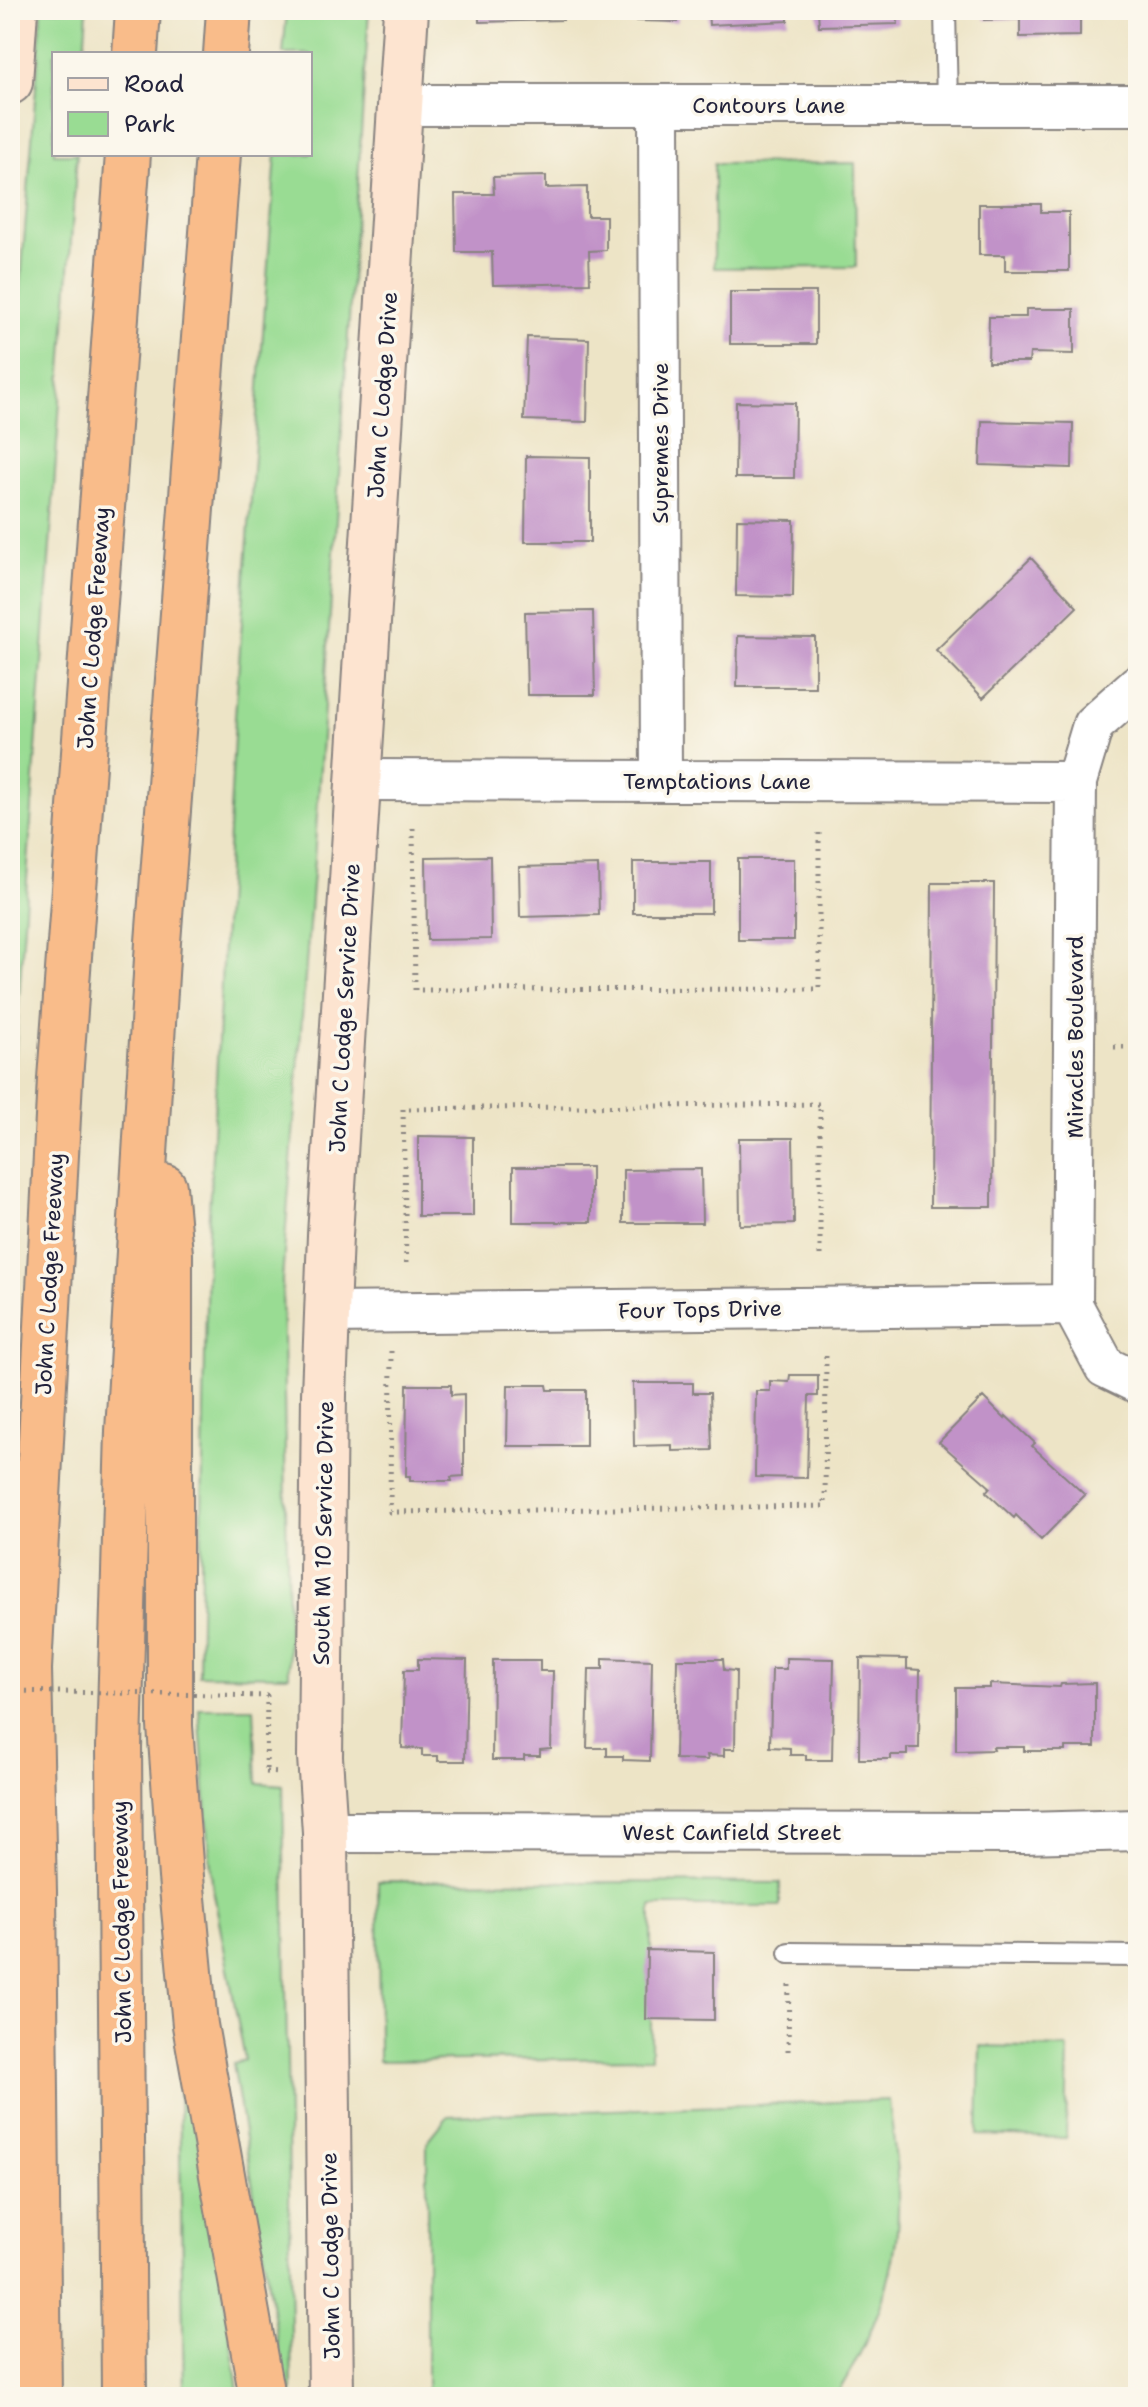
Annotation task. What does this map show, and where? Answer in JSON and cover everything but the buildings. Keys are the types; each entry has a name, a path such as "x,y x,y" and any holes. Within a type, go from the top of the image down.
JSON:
{"highway":[{"path":"135,52 138,10"},
{"path":"226,52 229,10"},
{"name":"John C Lodge Freeway","path":"39,2397 34,1875 19,1680 128,156"},
{"name":"John C Lodge Freeway","path":"124,2397 119,1748 128,1431 151,1057 218,156"},
{"path":"151,1057 170,1254 170,1726 181,1877 195,2025 262,2397"},
{"path":"10,1739 19,1680"}],"main road":[{"path":"10,82 15,10"},
{"name":"John C Lodge Drive","path":"358,780 406,10"},
{"name":"John C Lodge Service Drive","path":"330,1235 358,780"},
{"name":"South M 10 Service Drive","path":"325,1832 320,1757 330,1235"},
{"name":"John C Lodge Drive","path":"325,1832 331,2397"}],"street":[{"name":"Contours Lane","path":"401,105 1138,105"},
{"name":"Supremes Drive","path":"659,105 661,781"},
{"name":"Miracles Boulevard","path":"1138,685 1093,725 1076,782 1072,1305 1105,1367 1138,1383"},
{"name":"Temptations Lane","path":"358,780 1076,782"},
{"name":"Four Tops Drive","path":"327,1313 1072,1305"},
{"name":"West Canfield Street","path":"325,1832 1024,1833 1138,1830"}],"lane":[{"path":"945,10 947,105"},
{"path":"789,1953 1138,1956"}],"path":[{"path":"413,828 415,990 819,989 819,829"},
{"path":"1114,1047 1138,1047"},
{"path":"406,1263 403,1109 820,1104 820,1259"},
{"path":"391,1351 390,1512 825,1506 826,1352"},
{"path":"19,1680 267,1696 266,1772"},
{"path":"788,2051 789,1953"}],"green space":[{"path":"42,10 87,10 84,52 52,52 52,156 77,156 10,1127 10,423"},
{"path":"287,10 369,10 315,846 282,1280 289,1676 199,1675 207,1250 235,717 276,156 312,156 312,52 283,52"},
{"path":"855,163 856,267 714,268 714,164"},
{"path":"199,1708 254,1708 257,1783 283,1785 292,2397 286,2397 233,2063 245,2060 212,1883"},
{"path":"378,1881 780,1883 780,1906 651,1906 651,2058 379,2061"},
{"path":"980,2046 1068,2048 1066,2138 978,2135"},
{"path":"179,2082 193,2082 239,2397 184,2397"},
{"path":"889,2100 898,2197 893,2261 880,2308 860,2353 835,2397 427,2397 427,2142 448,2116"}]}
